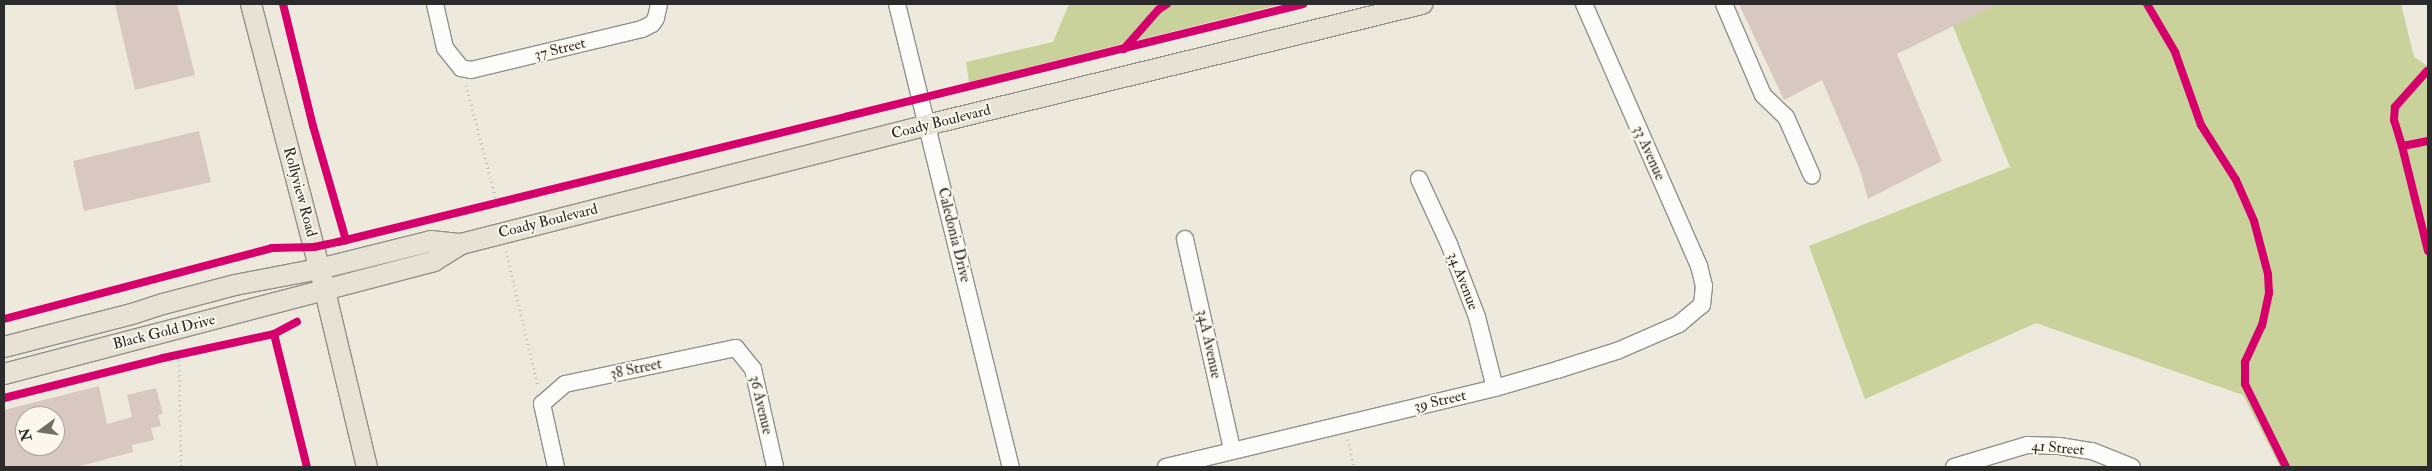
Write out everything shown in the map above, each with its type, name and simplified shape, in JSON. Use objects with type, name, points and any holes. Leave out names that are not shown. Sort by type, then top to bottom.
[{"type":"main road","name":"Rollyview Road","points":[[252,4],[325,291],[367,467]]},
{"type":"main road","name":"Coady Boulevard","points":[[325,291],[434,261],[461,244],[501,233],[927,125],[1422,4]]},
{"type":"main road","name":"Coady Boulevard","points":[[319,269],[430,241],[461,244]]},
{"type":"main road","name":"Black Gold Drive","points":[[4,347],[135,313],[235,284],[319,269]]},
{"type":"main road","name":"Black Gold Drive","points":[[4,374],[325,291]]},
{"type":"street","points":[[434,4],[445,48],[461,68]]},
{"type":"street","name":"Caledonia Drive","points":[[897,4],[1011,467]]},
{"type":"street","name":"33 Avenue","points":[[1584,4],[1699,266],[1704,286],[1702,304]]},
{"type":"street","points":[[1724,4],[1763,95],[1786,117],[1812,176]]},
{"type":"street","name":"37 Street","points":[[461,68],[471,70],[482,68],[642,29],[652,24],[657,11]]},
{"type":"street","name":"34 Avenue","points":[[1419,179],[1449,244],[1477,317],[1495,388]]},
{"type":"street","name":"34A Avenue","points":[[1185,239],[1232,450]]},
{"type":"street","name":"39 Street","points":[[1166,467],[1495,388],[1617,351],[1679,324],[1702,304]]},
{"type":"street","name":"38 Street","points":[[542,404],[565,384],[736,348]]},
{"type":"street","name":"36 Avenue","points":[[736,348],[753,369],[776,467]]},
{"type":"street","points":[[542,404],[556,467]]},
{"type":"street","name":"41 Street","points":[[1954,467],[2027,444],[2092,451],[2132,467]]},
{"type":"path","points":[[461,68],[494,204],[507,201]]},
{"type":"path","points":[[501,233],[542,404]]},
{"type":"path","points":[[181,467],[175,356],[188,353]]},
{"type":"path","points":[[1344,424],[1354,467]]},
{"type":"green space","points":[[1069,4],[1283,4],[969,82],[966,62],[1053,42]]},
{"type":"green space","points":[[1944,4],[2401,4],[2414,57],[2428,66],[2428,467],[2280,467],[2243,395],[2036,323],[1865,399],[1809,246],[2010,167]]},
{"type":"building","points":[[115,4],[177,4],[195,75],[135,90]]},
{"type":"building","points":[[1739,4],[1997,4],[1897,54],[1942,161],[1868,199],[1860,170],[1822,80],[1784,100]]},
{"type":"building","points":[[199,131],[211,182],[84,211],[73,161]]},
{"type":"building","points":[[99,386],[107,424],[132,417],[127,395],[156,388],[163,414],[158,415],[161,426],[151,428],[154,440],[132,445],[133,452],[77,467],[4,467],[4,410],[15,407],[15,456],[65,456],[65,406],[20,406]]},
{"type":"cycle path","points":[[283,4],[313,126],[346,240]]},
{"type":"cycle path","points":[[1124,49],[1158,10],[1167,4]]},
{"type":"cycle path","points":[[4,319],[272,248],[314,247],[338,242],[1303,4]]},
{"type":"cycle path","points":[[2147,4],[2175,52],[2201,125],[2236,180],[2254,221],[2268,274],[2269,293],[2262,325],[2245,362],[2245,384],[2286,467]]},
{"type":"cycle path","points":[[2402,146],[2394,120],[2395,107],[2427,71]]},
{"type":"cycle path","points":[[2428,141],[2402,146],[2428,251]]},
{"type":"cycle path","points":[[4,398],[163,358],[274,334],[297,322]]},
{"type":"cycle path","points":[[274,334],[307,467]]}]
